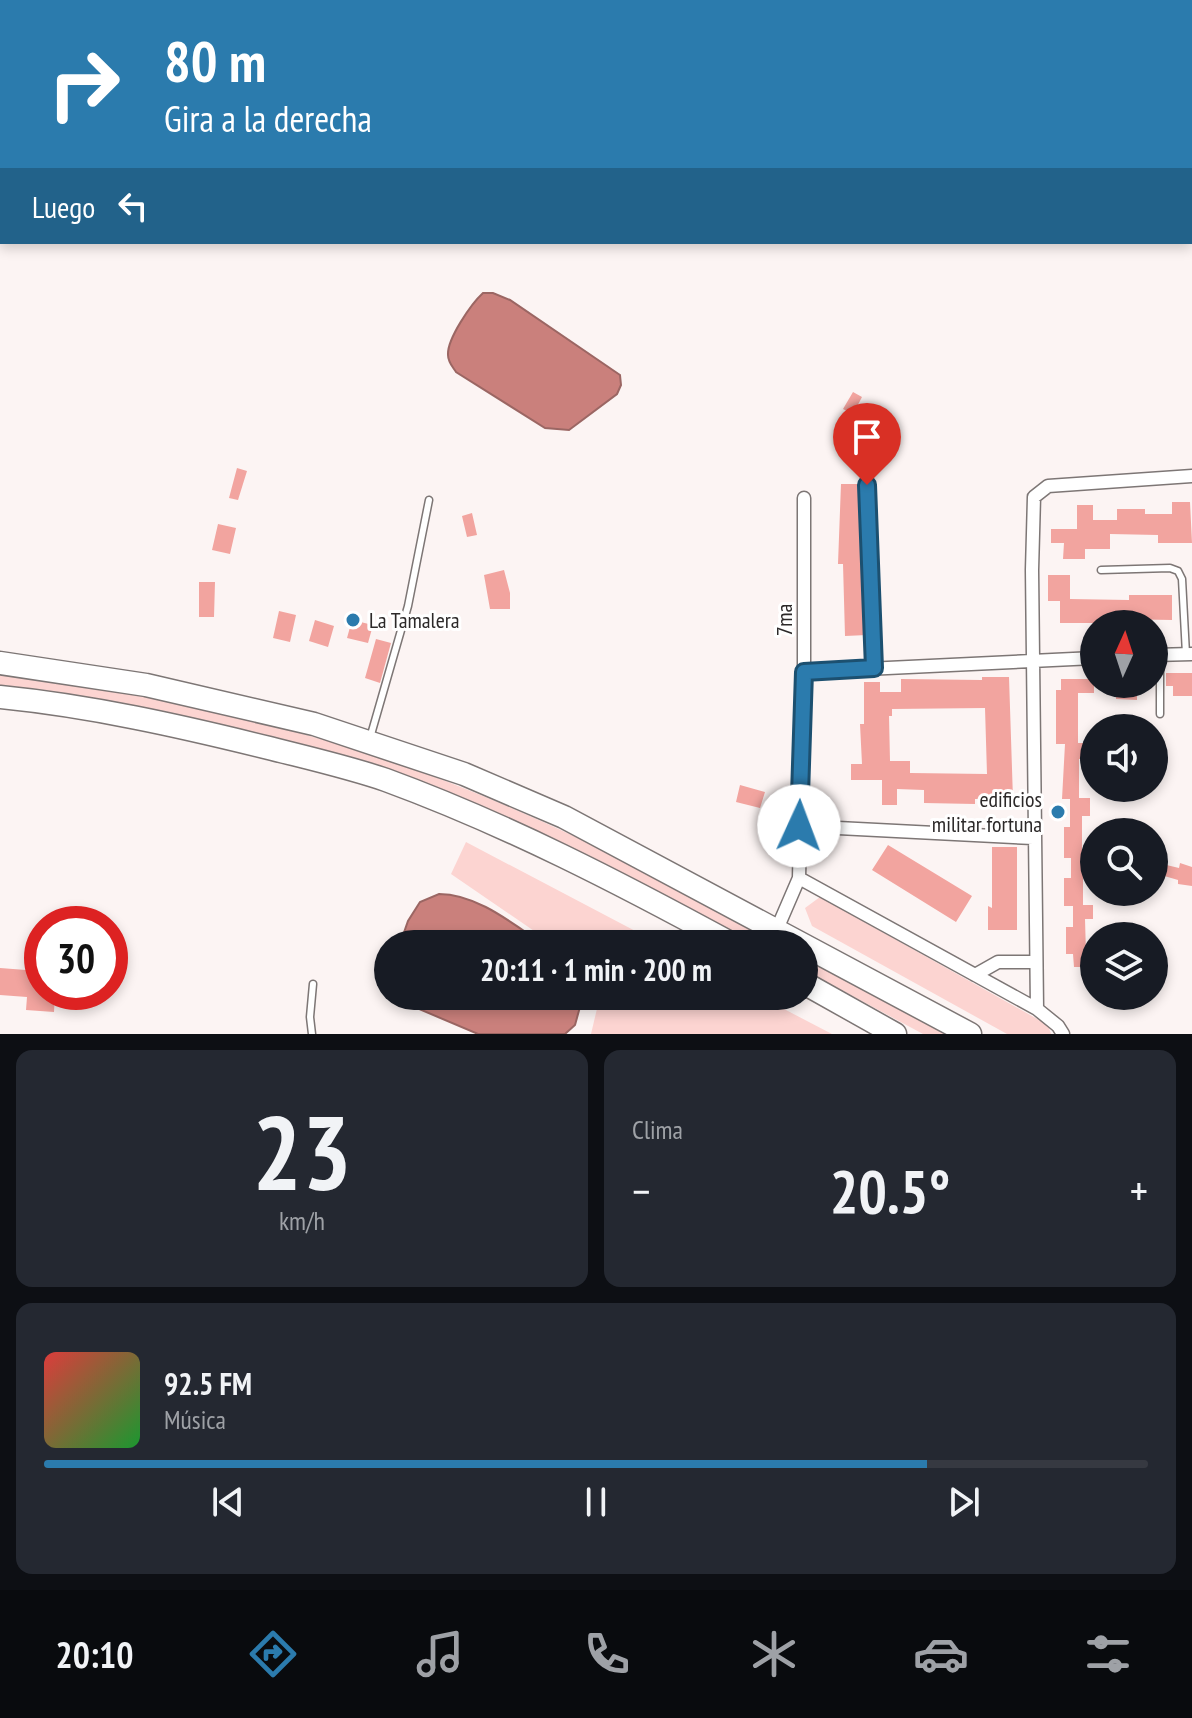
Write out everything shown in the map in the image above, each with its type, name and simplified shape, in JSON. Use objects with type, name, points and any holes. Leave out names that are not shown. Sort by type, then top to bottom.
[{"type":"highway","points":[[0,663],[146,685],[314,724],[464,774],[564,817],[970,1034]]},
{"type":"highway","points":[[0,697],[138,717],[251,743],[382,779],[458,808],[611,880],[706,930]]},
{"type":"highway","points":[[818,991],[895,1034]]},
{"type":"street","points":[[1037,1009],[1032,503],[1037,493],[1048,486],[1192,476]]},
{"type":"street","name":"7ma","points":[[777,929],[799,878],[804,498]]},
{"type":"street","points":[[1168,655],[1189,654]]},
{"type":"street","points":[[804,672],[1080,659]]},
{"type":"street","points":[[799,826],[1033,838]]},
{"type":"street","points":[[799,878],[1037,1009],[1063,1034]]},
{"type":"street","points":[[975,975],[998,962],[1036,962]]},
{"type":"lane","points":[[867,485],[874,668]]},
{"type":"lane","points":[[369,741],[408,606],[429,500]]},
{"type":"lane","points":[[1101,570],[1170,568],[1178,571],[1182,579],[1189,654]]},
{"type":"lane","points":[[1159,698],[1160,714]]},
{"type":"lane","points":[[312,1034],[313,984]]},
{"type":"shaded area","points":[[483,293],[493,293],[510,300],[620,375],[621,385],[617,394],[569,430],[545,428],[456,372],[448,357],[451,340],[466,313]]},
{"type":"shaded area","points":[[0,675],[107,689],[215,711],[322,739],[424,773],[562,830],[758,930],[728,930],[650,889],[349,759],[224,725],[138,707],[0,687]]},
{"type":"shaded area","points":[[466,842],[633,930],[533,930],[451,874]]},
{"type":"shaded area","points":[[439,894],[453,895],[481,905],[523,930],[405,930],[420,902]]},
{"type":"shaded area","points":[[820,897],[1048,1025],[1051,1034],[1007,1034],[812,926],[805,908]]},
{"type":"shaded area","points":[[818,963],[949,1034],[923,1034],[818,978]]},
{"type":"shaded area","points":[[421,1010],[579,1010],[575,1025],[565,1034],[478,1034]]},
{"type":"shaded area","points":[[597,1010],[786,1010],[832,1034],[591,1034]]},
{"type":"building","points":[[853,392],[862,397],[853,414],[843,409]]},
{"type":"building","points":[[237,468],[247,471],[238,500],[229,498]]},
{"type":"building","points":[[841,484],[861,484],[867,635],[845,636],[843,564],[838,564]]},
{"type":"building","points":[[1172,502],[1190,502],[1192,543],[1158,543],[1158,535],[1110,534],[1110,549],[1085,549],[1085,559],[1063,559],[1064,543],[1051,543],[1051,529],[1077,529],[1077,505],[1093,505],[1093,520],[1117,520],[1117,509],[1145,509],[1145,514],[1172,514]]},
{"type":"building","points":[[472,513],[477,535],[467,537],[462,516]]},
{"type":"building","points":[[218,524],[236,528],[230,554],[212,550]]},
{"type":"building","points":[[504,570],[510,593],[510,609],[490,609],[484,575]]},
{"type":"building","points":[[1048,575],[1070,575],[1070,599],[1129,600],[1129,595],[1172,595],[1172,620],[1168,620],[1168,610],[1080,610],[1080,623],[1060,623],[1060,601],[1048,601]]},
{"type":"building","points":[[199,582],[215,582],[214,617],[199,617]]},
{"type":"building","points":[[279,611],[296,615],[290,642],[273,638]]},
{"type":"building","points":[[315,620],[334,626],[328,647],[309,641]]},
{"type":"building","points":[[352,620],[373,625],[368,643],[347,638]]},
{"type":"building","points":[[376,639],[391,643],[380,683],[365,678]]},
{"type":"building","points":[[1168,673],[1192,673],[1192,696],[1173,696],[1173,686],[1168,686]]},
{"type":"building","points":[[982,677],[1009,677],[1013,799],[975,799],[975,804],[924,803],[924,790],[897,789],[897,805],[882,805],[882,780],[851,780],[851,764],[862,764],[860,724],[864,724],[864,682],[880,682],[880,692],[901,692],[901,679],[982,680]],"holes":[[[985,708],[987,774],[910,773],[910,761],[890,761],[889,716],[892,716],[892,709]]]},
{"type":"building","points":[[1061,679],[1080,679],[1079,798],[1080,802],[1090,802],[1090,816],[1080,818],[1080,906],[1093,906],[1093,919],[1080,922],[1080,967],[1074,967],[1073,954],[1066,954],[1066,927],[1073,927],[1073,906],[1064,906],[1064,878],[1071,878],[1071,858],[1064,858],[1064,827],[1070,827],[1070,799],[1062,799],[1065,744],[1056,744],[1056,690],[1061,690]]},
{"type":"building","points":[[740,785],[765,792],[760,808],[736,802]]},
{"type":"building","points":[[888,845],[972,896],[956,922],[872,870]]},
{"type":"building","points":[[992,847],[1017,847],[1017,930],[988,930],[988,906],[992,908]]},
{"type":"building","points":[[1180,863],[1192,867],[1192,886],[1178,884],[1178,880],[1168,877],[1168,865],[1179,868]]},
{"type":"building","points":[[0,968],[24,970],[24,997],[0,995]]},
{"type":"place","name":"La Tamalera","points":[[353,620]]},
{"type":"place","name":"edificios militar fortuna","points":[[1058,812]]},
{"type":"route","points":[[799,826],[804,672],[874,668],[867,485]]}]
